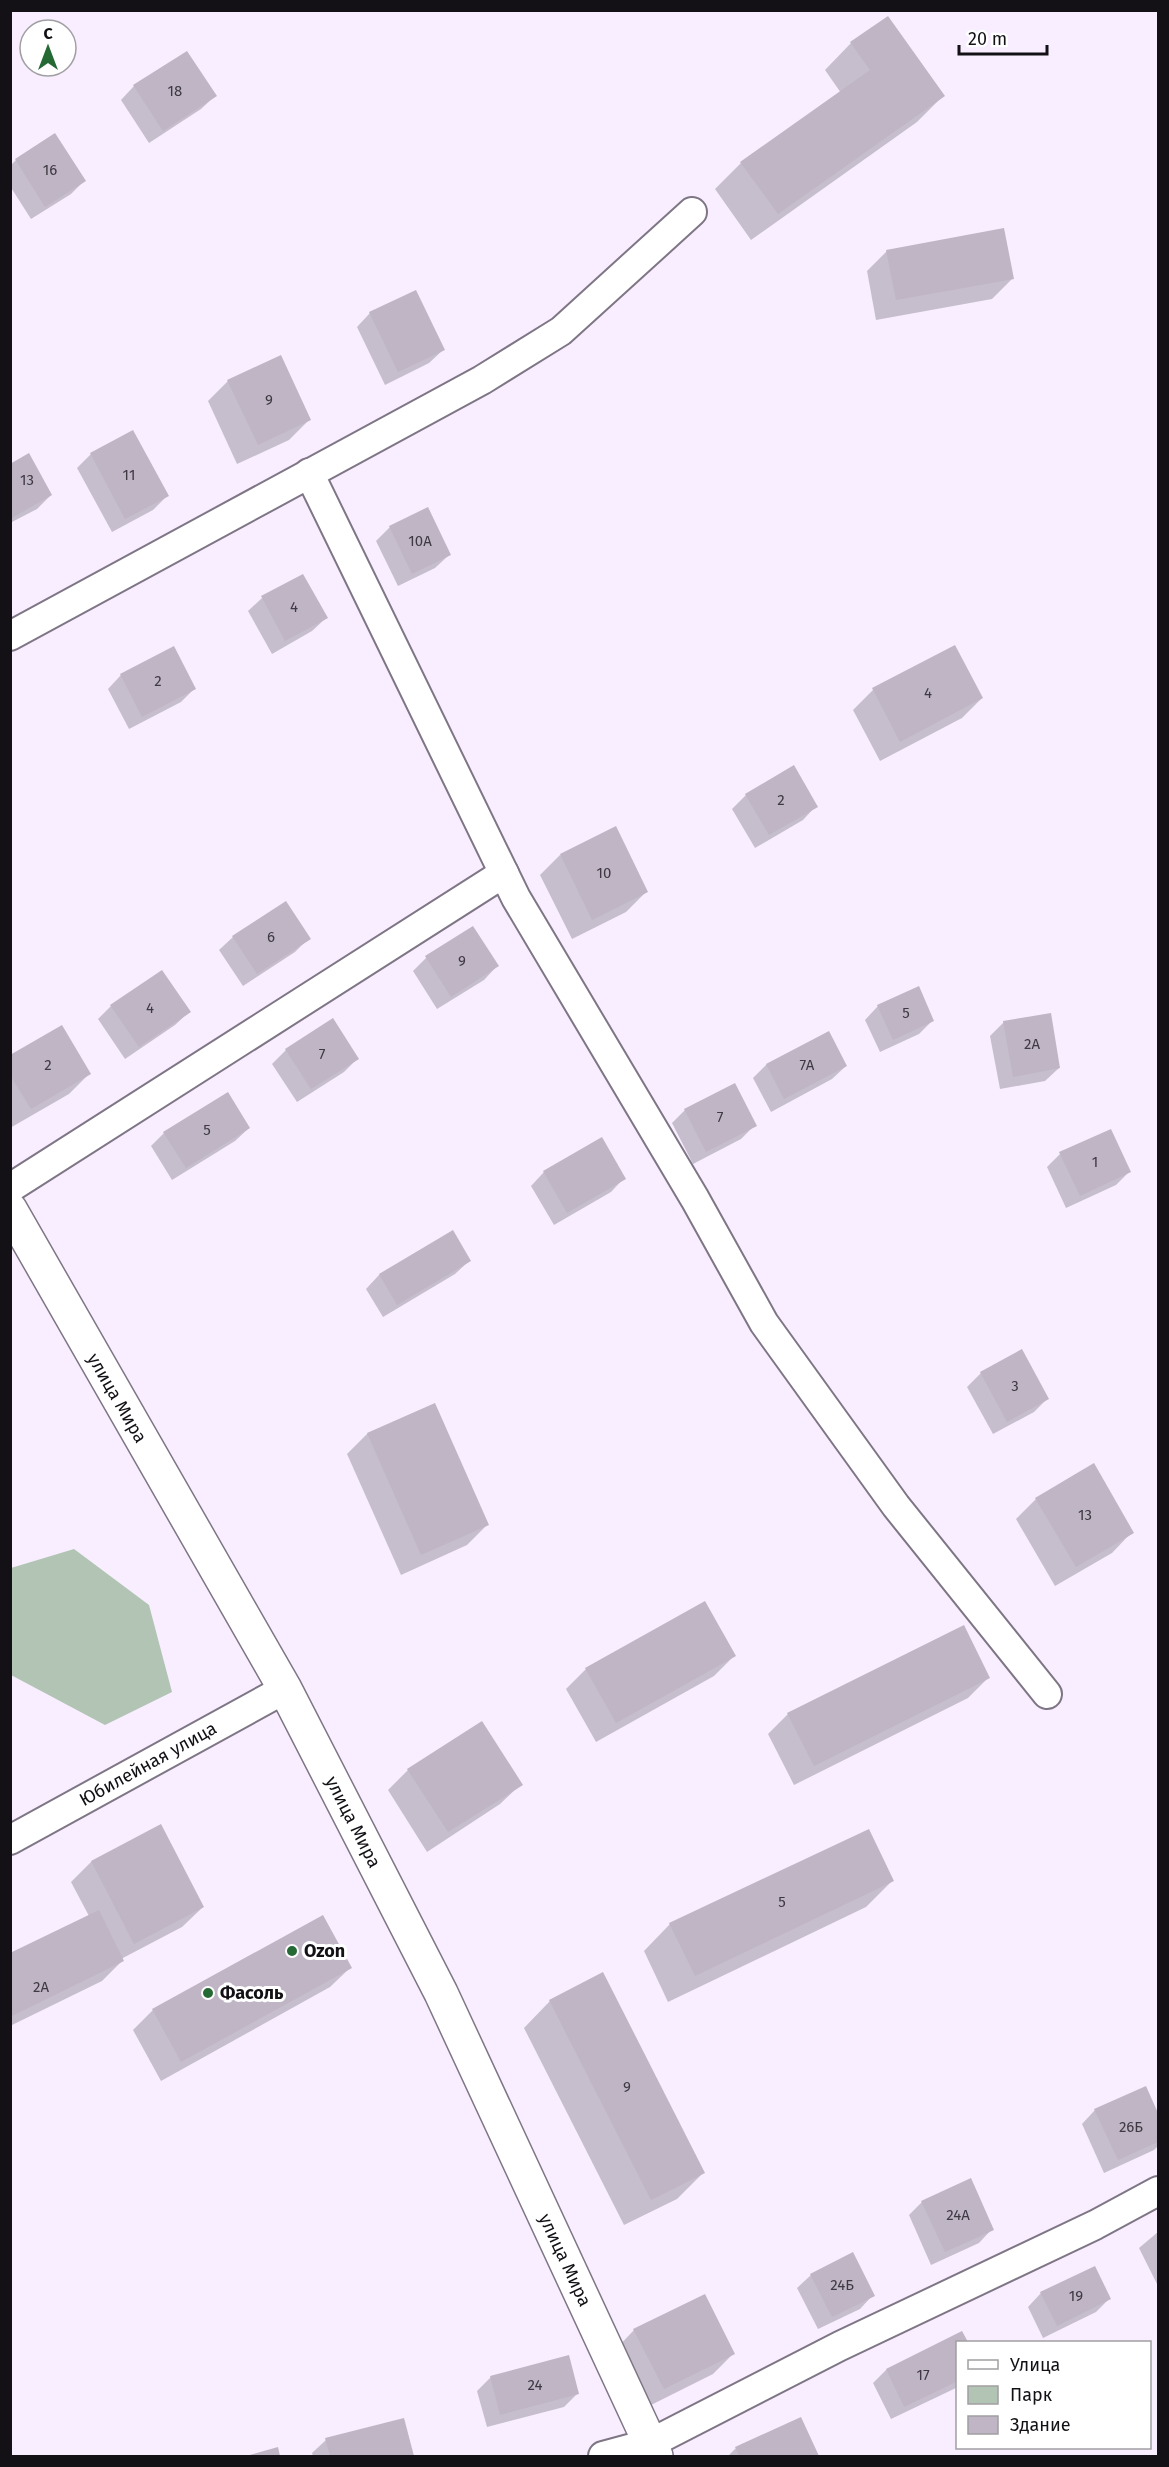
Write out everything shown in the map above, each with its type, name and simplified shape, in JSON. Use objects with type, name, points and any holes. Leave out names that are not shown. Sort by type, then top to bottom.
[{"type":"street","points":[[10,636],[482,380],[561,331],[692,212]]},
{"type":"street","points":[[309,473],[516,898],[695,1199],[764,1323],[896,1506],[1047,1695]]},
{"type":"street","points":[[10,1188],[504,873]]},
{"type":"street","name":"улица Мира","points":[[10,1209],[285,1689],[441,1993],[653,2450]]},
{"type":"street","name":"Юбилейная улица","points":[[10,1840],[285,1689]]},
{"type":"street","points":[[603,2457],[653,2450],[840,2346],[1095,2225],[1158,2191]]},
{"type":"green space","points":[[74,1549],[149,1605],[172,1692],[105,1725],[11,1675],[11,1568]]},
{"type":"building","points":[[888,16],[945,96],[778,214],[740,162],[870,70],[850,42]]},
{"type":"building","points":[[187,51],[217,96],[163,131],[133,85]]},
{"type":"building","points":[[55,133],[86,181],[45,207],[15,159]]},
{"type":"building","points":[[1004,228],[1014,279],[896,300],[886,250]]},
{"type":"building","points":[[416,290],[445,350],[398,372],[369,312]]},
{"type":"building","points":[[281,355],[311,420],[258,445],[227,380]]},
{"type":"building","points":[[133,430],[169,496],[125,519],[90,453]]},
{"type":"building","points":[[29,453],[52,495],[10,519],[10,464]]},
{"type":"building","points":[[428,507],[451,555],[412,574],[389,526]]},
{"type":"building","points":[[303,574],[328,618],[285,641],[261,596]]},
{"type":"building","points":[[955,645],[983,698],[900,742],[872,688]]},
{"type":"building","points":[[174,646],[196,689],[142,717],[120,674]]},
{"type":"building","points":[[794,765],[818,807],[769,835],[745,794]]},
{"type":"building","points":[[616,826],[648,892],[592,920],[560,854]]},
{"type":"building","points":[[286,901],[311,939],[257,974],[232,936]]},
{"type":"building","points":[[473,926],[499,966],[451,997],[425,956]]},
{"type":"building","points":[[162,970],[191,1012],[139,1047],[110,1005]]},
{"type":"building","points":[[919,986],[934,1021],[893,1040],[877,1005]]},
{"type":"building","points":[[1051,1013],[1060,1068],[1013,1077],[1003,1021]]},
{"type":"building","points":[[333,1018],[359,1059],[311,1089],[285,1049]]},
{"type":"building","points":[[62,1025],[91,1074],[31,1109],[10,1075],[10,1055]]},
{"type":"building","points":[[829,1031],[847,1066],[784,1099],[766,1064]]},
{"type":"building","points":[[735,1083],[757,1126],[706,1152],[684,1109]]},
{"type":"building","points":[[228,1092],[250,1128],[186,1168],[163,1132]]},
{"type":"building","points":[[1111,1129],[1131,1172],[1080,1196],[1059,1152]]},
{"type":"building","points":[[602,1137],[626,1179],[567,1213],[543,1171]]},
{"type":"building","points":[[453,1230],[471,1261],[397,1305],[379,1274]]},
{"type":"building","points":[[1022,1349],[1049,1399],[1007,1422],[980,1372]]},
{"type":"building","points":[[435,1403],[489,1525],[421,1555],[367,1433]]},
{"type":"building","points":[[1094,1463],[1134,1533],[1076,1567],[1035,1498]]},
{"type":"building","points":[[705,1601],[736,1656],[616,1723],[585,1668]]},
{"type":"building","points":[[964,1625],[990,1678],[814,1766],[787,1713]]},
{"type":"building","points":[[482,1721],[523,1785],[448,1832],[407,1769]]},
{"type":"building","points":[[161,1824],[204,1907],[134,1944],[91,1861]]},
{"type":"building","points":[[869,1829],[894,1881],[695,1976],[669,1923]]},
{"type":"building","points":[[99,1910],[124,1961],[12,2016],[10,1953]]},
{"type":"building","points":[[323,1915],[352,1968],[181,2062],[152,2009]]},
{"type":"building","points":[[603,1972],[705,2173],[651,2200],[549,2000]]},
{"type":"building","points":[[1146,2086],[1158,2113],[1158,2142],[1118,2160],[1094,2109]]},
{"type":"building","points":[[971,2178],[994,2230],[945,2252],[921,2201]]},
{"type":"building","points":[[853,2252],[875,2296],[832,2317],[810,2274]]},
{"type":"building","points":[[1095,2266],[1111,2299],[1057,2326],[1040,2292]]},
{"type":"building","points":[[705,2294],[735,2354],[664,2389],[633,2329]]},
{"type":"building","points":[[962,2331],[967,2341],[956,2341],[956,2382],[904,2407],[886,2369]]},
{"type":"building","points":[[569,2355],[579,2394],[500,2415],[490,2376]]},
{"type":"building","points":[[801,2417],[819,2456],[739,2456],[735,2447]]},
{"type":"building","points":[[404,2418],[414,2456],[330,2456],[325,2438]]},
{"type":"building","points":[[278,2447],[280,2456],[246,2456]]},
{"type":"place","name":"Ozon","points":[[292,1951]]},
{"type":"place","name":"Фасоль","points":[[208,1993]]}]
